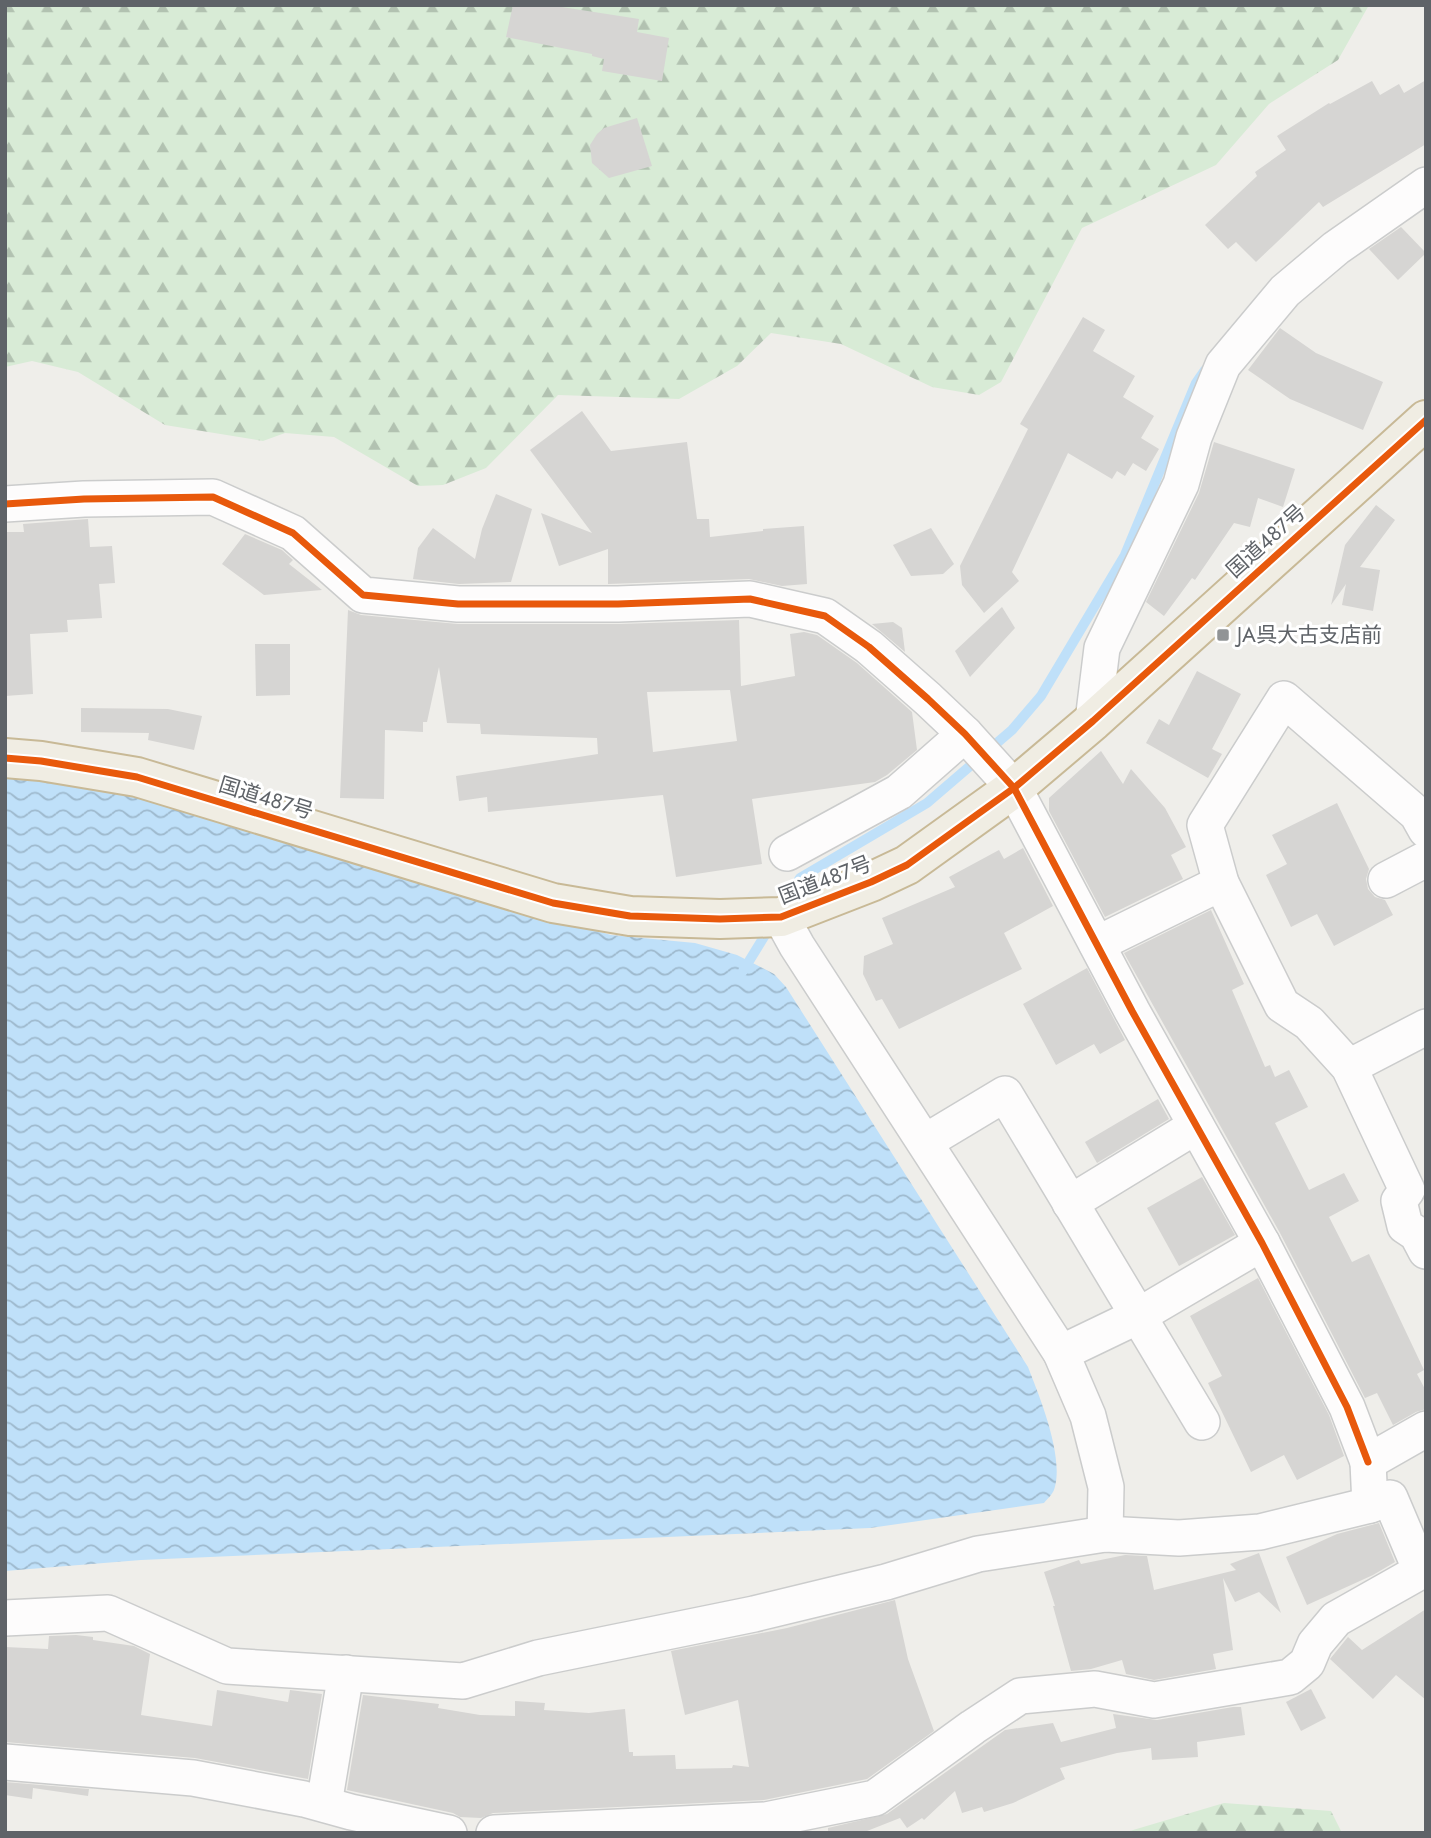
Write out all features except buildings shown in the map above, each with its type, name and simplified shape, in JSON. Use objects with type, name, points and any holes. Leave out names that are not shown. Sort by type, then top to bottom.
[{"type":"highway","name":"国道487号","points":[[5,758],[41,761],[137,777],[553,902],[630,916],[720,919],[781,917],[871,883],[906,865],[1014,788],[1093,721],[1426,420]]},
{"type":"street","points":[[1093,721],[1102,648],[1181,484],[1194,437],[1223,365],[1285,291],[1336,248],[1426,185]]},
{"type":"street","points":[[5,504],[84,499],[213,497],[293,533],[363,595],[458,604],[618,604],[750,599],[825,616],[869,648],[965,734],[1014,788],[1262,1243],[1347,1407],[1368,1462],[1370,1504]]},
{"type":"street","points":[[1426,830],[1417,814],[1284,699],[1205,825],[1221,883],[1282,1004],[1309,1023],[1349,1067],[1407,1190],[1399,1201],[1405,1226],[1417,1234],[1426,1251]]},
{"type":"street","points":[[788,853],[899,792],[965,734]]},
{"type":"street","points":[[1386,880],[1426,859]]},
{"type":"street","points":[[1097,944],[1221,883]]},
{"type":"street","points":[[781,917],[797,946],[1061,1353],[1088,1416],[1097,1452],[1105,1487],[1105,1534]]},
{"type":"street","points":[[1349,1067],[1426,1027]]},
{"type":"street","points":[[925,1142],[1005,1094],[1202,1422]]},
{"type":"street","points":[[1070,1203],[1196,1126]]},
{"type":"street","points":[[1061,1353],[1138,1316],[1262,1243]]},
{"type":"street","points":[[1368,1462],[1426,1429]]},
{"type":"street","points":[[5,1618],[108,1613],[227,1666],[463,1681],[538,1658],[754,1614],[886,1582],[978,1554],[1105,1534],[1179,1538],[1260,1532],[1390,1498],[1421,1571],[1336,1619],[1315,1644],[1307,1663],[1290,1677],[1154,1700],[1095,1689],[1020,1696],[972,1727],[875,1798],[765,1820],[494,1833]]},
{"type":"street","points":[[324,1804],[346,1673]]},
{"type":"street","points":[[5,1762],[193,1778],[449,1833]]},
{"type":"green space","points":[[5,5],[1369,5],[1338,60],[1269,104],[1216,165],[1082,228],[1001,382],[979,395],[932,387],[841,344],[771,333],[737,366],[679,399],[558,395],[486,468],[443,485],[418,486],[334,437],[285,433],[263,441],[165,425],[78,372],[32,361],[5,367]]},
{"type":"green space","points":[[1224,1803],[1331,1811],[1342,1833],[1123,1833]]},
{"type":"water","points":[[5,774],[128,794],[611,935],[695,943],[737,955],[774,974],[786,987],[1028,1367],[1054,1445],[1057,1477],[1052,1494],[1044,1503],[870,1528],[141,1560],[5,1571]]},
{"type":"waterway","points":[[785,903],[800,878],[927,803],[1012,730],[1041,696],[1125,555],[1196,383],[1205,370]]},
{"type":"waterway","points":[[743,971],[770,927]]},
{"type":"cycle path","points":[[5,758],[41,761],[137,777],[553,903],[630,916],[720,919],[781,917],[907,865],[1014,788],[1093,721],[1426,420]]},
{"type":"cycle path","points":[[5,504],[84,499],[213,497],[293,533],[363,595],[458,604],[618,604],[750,599],[825,616],[869,647],[928,699],[965,734],[1014,788],[1132,1011],[1262,1243],[1347,1407],[1368,1462]]},
{"type":"place","name":"JA呉大古支店前","points":[[1223,635]]}]
